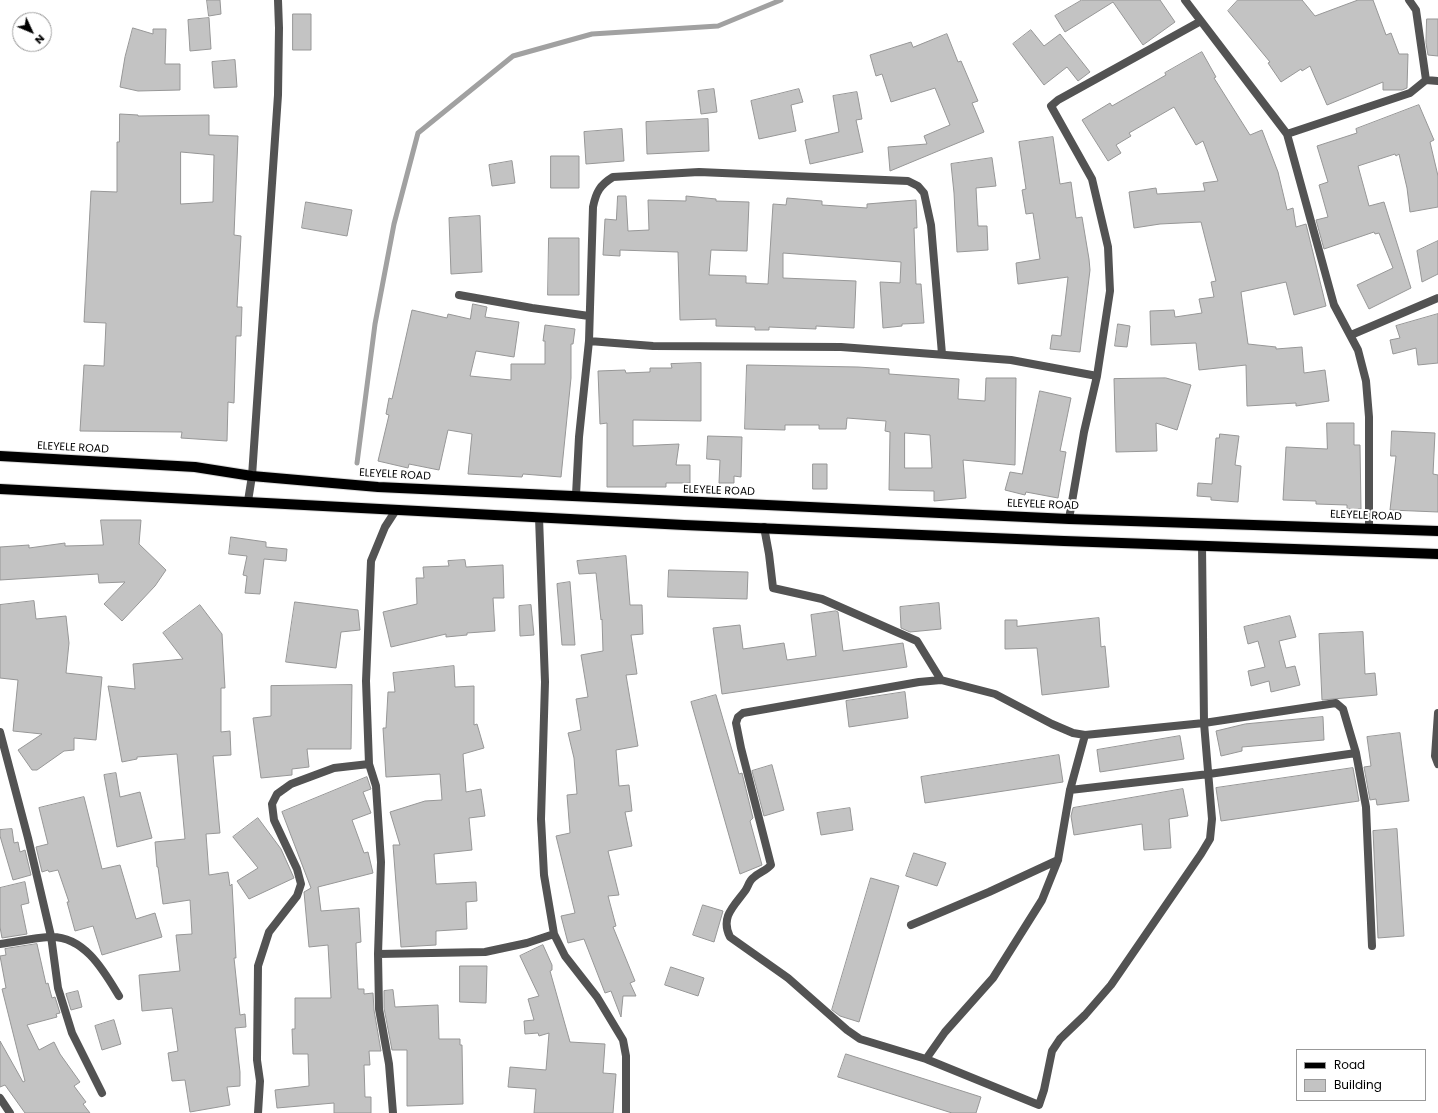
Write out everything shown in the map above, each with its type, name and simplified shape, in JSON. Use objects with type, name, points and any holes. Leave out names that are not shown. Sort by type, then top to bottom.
[{"type":"main road","name":"ELEYELE ROAD","points":[[0,456],[195,467],[252,476],[378,487],[1069,519],[1438,531]]},
{"type":"main road","points":[[0,489],[684,525],[764,527],[1064,541],[1438,554]]},
{"type":"street","points":[[248,501],[252,476],[278,95],[278,0]]},
{"type":"street","points":[[1185,0],[1287,134],[1334,305],[1351,335],[1362,362],[1366,381],[1369,417],[1368,528]]},
{"type":"street","points":[[1409,0],[1416,10],[1426,80]]},
{"type":"street","points":[[1069,519],[1084,432],[1097,376],[1110,291],[1108,247],[1092,179],[1051,106],[1058,100],[1201,21]]},
{"type":"street","points":[[1287,134],[1410,93],[1426,80],[1438,81]]},
{"type":"street","points":[[576,495],[579,437],[589,341],[593,207],[596,191],[603,182],[613,177],[699,172],[908,181],[918,186],[924,193],[931,225],[942,354]]},
{"type":"street","points":[[459,295],[589,316]]},
{"type":"street","points":[[1351,335],[1438,298]]},
{"type":"street","points":[[589,341],[653,346],[841,347],[1011,360],[1097,376]]},
{"type":"street","points":[[393,1113],[389,1064],[379,1009],[378,954],[381,862],[376,786],[369,764],[366,681],[371,562],[385,527],[396,510]]},
{"type":"street","points":[[539,517],[546,682],[541,819],[544,875],[554,934],[566,956],[597,997],[623,1040],[626,1056],[626,1113]]},
{"type":"street","points":[[764,527],[773,588],[822,599],[917,641],[941,680]]},
{"type":"street","points":[[1202,545],[1204,723],[1212,819],[1210,839],[1111,985],[1060,1039],[1052,1051],[1039,1105],[926,1059],[860,1039],[847,1030],[788,978],[730,937],[726,926],[730,910],[745,891],[752,879],[771,866],[741,748],[736,723],[738,717],[743,713],[912,683],[941,680],[995,694],[1052,724],[1073,733],[1085,735],[1204,723],[1336,703],[1343,709],[1356,753],[1366,807],[1372,946]]},
{"type":"street","points":[[1438,713],[1435,756],[1438,764]]},
{"type":"street","points":[[0,732],[28,838],[51,936],[58,988],[72,1033],[102,1093]]},
{"type":"street","points":[[926,1059],[945,1032],[997,971],[1042,900],[1058,860],[1070,790],[1085,735]]},
{"type":"street","points":[[1070,790],[1209,774],[1356,753]]},
{"type":"street","points":[[258,1113],[260,1081],[257,1060],[258,966],[262,949],[269,932],[297,896],[301,884],[297,869],[274,820],[272,804],[277,794],[291,784],[334,768],[369,764]]},
{"type":"street","points":[[911,925],[1021,878],[1058,860]]},
{"type":"street","points":[[378,954],[485,952],[528,943],[554,934]]},
{"type":"street","points":[[0,944],[51,936],[72,940],[100,965],[119,996]]},
{"type":"street","points":[[0,1098],[10,1113]]},
{"type":"building","points":[[207,0],[220,0],[221,14],[209,16]]},
{"type":"building","points":[[1082,0],[1160,0],[1175,22],[1143,45],[1113,2],[1065,32],[1055,16]]},
{"type":"building","points":[[1238,0],[1302,0],[1315,16],[1358,0],[1373,0],[1386,35],[1391,33],[1399,54],[1408,54],[1407,88],[1402,90],[1383,90],[1383,82],[1327,105],[1310,66],[1302,71],[1301,69],[1281,82],[1268,63],[1270,62],[1228,11]]},
{"type":"building","points":[[293,14],[311,14],[311,50],[293,50]]},
{"type":"building","points":[[209,18],[211,49],[190,51],[188,20]]},
{"type":"building","points":[[1427,19],[1438,19],[1438,56],[1428,55],[1426,43]]},
{"type":"building","points":[[133,28],[153,34],[153,29],[166,29],[165,64],[180,64],[180,90],[138,91],[120,87],[125,57]]},
{"type":"building","points":[[1031,30],[1044,46],[1060,34],[1090,72],[1078,81],[1067,67],[1044,85],[1013,44]]},
{"type":"building","points":[[947,34],[958,62],[961,61],[978,101],[972,103],[984,132],[890,171],[888,147],[927,144],[924,136],[950,125],[935,88],[891,102],[882,74],[876,76],[870,55],[911,42],[913,47]]},
{"type":"building","points":[[1202,52],[1216,77],[1214,78],[1250,135],[1262,130],[1278,172],[1287,210],[1293,208],[1296,227],[1306,224],[1326,306],[1294,315],[1286,282],[1241,292],[1248,344],[1276,347],[1276,349],[1302,347],[1304,373],[1325,370],[1329,401],[1296,406],[1296,403],[1247,406],[1246,365],[1199,370],[1196,343],[1151,345],[1150,311],[1174,310],[1175,317],[1202,313],[1199,299],[1214,297],[1211,282],[1216,281],[1201,222],[1160,224],[1134,228],[1129,192],[1156,188],[1157,194],[1205,191],[1203,183],[1218,181],[1203,141],[1196,145],[1174,107],[1129,133],[1131,136],[1116,145],[1121,153],[1108,161],[1082,120],[1110,103],[1112,106],[1166,75],[1165,73]]},
{"type":"building","points":[[235,60],[237,87],[214,88],[212,62]]},
{"type":"building","points":[[714,89],[717,112],[701,114],[698,91]]},
{"type":"building","points":[[799,89],[803,102],[791,105],[796,131],[759,139],[751,101]]},
{"type":"building","points":[[857,92],[862,119],[856,120],[863,152],[810,164],[805,140],[839,132],[833,96]]},
{"type":"building","points":[[1419,105],[1434,140],[1430,142],[1438,176],[1438,207],[1410,212],[1407,188],[1399,154],[1358,166],[1369,206],[1384,202],[1411,288],[1369,309],[1357,285],[1393,268],[1379,233],[1375,234],[1374,232],[1324,249],[1316,220],[1328,217],[1319,185],[1328,182],[1317,146],[1357,133],[1356,129]]},
{"type":"building","points":[[120,114],[138,116],[209,115],[209,135],[238,136],[234,235],[241,236],[237,307],[242,307],[241,336],[236,336],[234,403],[228,402],[227,441],[181,438],[182,432],[80,431],[84,365],[104,366],[106,323],[84,322],[91,191],[117,192],[117,142],[119,142]],"holes":[[[181,152],[214,155],[213,202],[181,204]]]},
{"type":"building","points":[[708,119],[709,151],[647,154],[646,122]]},
{"type":"building","points":[[622,129],[624,161],[586,164],[584,132]]},
{"type":"building","points":[[1053,137],[1060,184],[1071,182],[1076,218],[1082,217],[1089,259],[1090,270],[1080,352],[1050,349],[1052,335],[1061,336],[1068,277],[1018,284],[1016,263],[1040,259],[1033,213],[1026,214],[1022,190],[1026,189],[1019,142]]},
{"type":"building","points":[[551,156],[579,156],[579,188],[551,188]]},
{"type":"building","points":[[992,158],[996,186],[976,188],[978,226],[987,226],[988,250],[957,252],[951,164]]},
{"type":"building","points":[[512,161],[515,183],[492,186],[489,165]]},
{"type":"building","points":[[618,196],[626,196],[628,231],[649,230],[648,200],[686,201],[686,196],[716,199],[716,201],[749,202],[747,251],[711,250],[709,275],[746,276],[746,283],[768,284],[773,204],[786,205],[787,198],[822,201],[822,205],[867,208],[867,204],[916,200],[917,228],[914,228],[916,284],[921,284],[924,323],[902,324],[902,326],[883,328],[880,282],[900,283],[901,262],[783,253],[783,278],[856,281],[854,328],[816,326],[816,329],[769,327],[769,330],[755,330],[755,327],[716,326],[716,319],[680,320],[678,252],[620,250],[620,256],[603,255],[605,219],[616,220]]},
{"type":"building","points":[[306,202],[352,210],[347,236],[302,228]]},
{"type":"building","points":[[480,216],[482,272],[451,274],[449,218]]},
{"type":"building","points":[[549,238],[579,238],[579,295],[548,295]]},
{"type":"building","points":[[1438,241],[1438,274],[1422,282],[1417,251]]},
{"type":"building","points":[[473,304],[487,307],[485,317],[519,322],[514,357],[476,351],[470,376],[511,380],[511,364],[545,364],[545,341],[543,341],[545,325],[575,329],[573,344],[571,344],[571,378],[561,477],[523,474],[522,477],[468,474],[472,434],[448,430],[439,470],[409,464],[408,468],[378,461],[389,415],[386,414],[389,398],[392,399],[412,310],[447,318],[448,314],[470,319]]},
{"type":"building","points":[[1438,314],[1438,363],[1418,365],[1416,348],[1393,354],[1390,340],[1400,338],[1396,326]]},
{"type":"building","points":[[1118,324],[1130,326],[1127,347],[1115,346]]},
{"type":"building","points":[[701,363],[701,421],[633,420],[633,446],[679,444],[676,465],[690,465],[690,483],[666,483],[666,487],[607,487],[607,423],[600,424],[598,371],[625,370],[626,373],[650,372],[650,368],[672,368],[671,364]]},
{"type":"building","points":[[747,365],[889,369],[889,374],[959,379],[958,399],[985,401],[986,378],[1016,378],[1015,465],[963,460],[966,498],[934,501],[934,491],[889,490],[890,432],[885,431],[886,421],[847,418],[846,429],[819,429],[819,425],[785,425],[785,430],[745,429]],"holes":[[[905,433],[930,435],[932,468],[905,468]]]},
{"type":"building","points":[[1166,378],[1191,385],[1177,430],[1156,423],[1157,451],[1116,452],[1114,379]]},
{"type":"building","points":[[1040,391],[1071,398],[1060,451],[1066,452],[1058,498],[1026,492],[1025,495],[1005,490],[1010,472],[1022,474]]},
{"type":"building","points":[[1327,423],[1354,423],[1354,445],[1360,445],[1361,509],[1347,509],[1347,505],[1316,504],[1316,501],[1283,500],[1286,447],[1327,449]]},
{"type":"building","points":[[1392,431],[1435,433],[1433,474],[1438,475],[1438,512],[1390,510],[1396,456],[1391,456]]},
{"type":"building","points":[[1220,434],[1239,436],[1235,465],[1241,466],[1238,502],[1211,500],[1211,497],[1197,496],[1198,483],[1212,484],[1216,438],[1219,438]]},
{"type":"building","points":[[708,436],[742,437],[741,477],[734,476],[734,483],[719,483],[720,460],[707,459]]},
{"type":"building","points":[[813,464],[827,464],[827,489],[813,489]]},
{"type":"building","points":[[101,520],[141,520],[139,544],[166,570],[155,586],[122,621],[104,604],[125,582],[99,583],[98,574],[0,580],[0,547],[29,545],[29,548],[65,543],[65,546],[103,545]]},
{"type":"building","points":[[231,537],[266,542],[266,547],[287,549],[286,561],[264,559],[260,594],[245,593],[247,576],[243,575],[247,556],[229,554]]},
{"type":"building","points":[[626,556],[630,605],[642,605],[643,634],[631,635],[637,674],[626,675],[638,746],[616,750],[619,786],[629,785],[632,811],[625,812],[632,846],[608,851],[619,895],[608,896],[616,926],[613,927],[635,981],[630,983],[636,996],[623,996],[621,1017],[611,991],[605,993],[584,939],[568,943],[561,916],[575,913],[556,836],[570,833],[567,795],[577,794],[574,758],[568,733],[581,730],[576,699],[588,697],[581,655],[603,651],[602,619],[601,620],[596,573],[579,574],[577,561]]},
{"type":"building","points":[[465,560],[466,567],[503,565],[504,598],[493,598],[495,631],[467,633],[467,635],[446,637],[446,634],[391,647],[383,612],[417,604],[416,578],[424,578],[423,567],[449,566],[448,561]]},
{"type":"building","points":[[669,570],[748,572],[747,599],[668,597]]},
{"type":"building","points":[[570,582],[575,645],[562,645],[557,584]]},
{"type":"building","points":[[34,601],[36,619],[66,616],[69,643],[66,673],[102,677],[96,740],[74,738],[74,750],[64,751],[37,770],[32,770],[18,750],[42,734],[13,731],[18,680],[0,678],[0,605]]},
{"type":"building","points":[[295,602],[358,610],[360,630],[341,632],[336,668],[286,662]]},
{"type":"building","points":[[939,603],[941,629],[910,632],[901,628],[900,607]]},
{"type":"building","points":[[200,605],[222,634],[225,688],[221,688],[221,732],[230,731],[231,755],[213,756],[220,833],[206,834],[209,875],[228,872],[230,886],[232,884],[236,958],[234,958],[240,1015],[245,1014],[246,1027],[235,1028],[240,1072],[240,1086],[227,1087],[230,1105],[190,1112],[185,1080],[172,1081],[168,1053],[178,1051],[172,1008],[142,1011],[139,975],[180,971],[176,935],[192,934],[190,900],[163,904],[157,867],[155,842],[185,839],[177,754],[137,757],[137,759],[122,762],[108,686],[135,689],[133,664],[183,659],[163,633]]},
{"type":"building","points":[[531,605],[534,635],[520,636],[519,606]]},
{"type":"building","points":[[836,611],[838,612],[843,651],[903,643],[907,667],[722,694],[713,628],[740,625],[743,649],[784,643],[787,660],[816,656],[811,615]]},
{"type":"building","points":[[1290,616],[1296,637],[1279,641],[1286,668],[1295,666],[1300,685],[1271,692],[1269,681],[1251,686],[1248,671],[1265,667],[1258,641],[1248,644],[1244,627]]},
{"type":"building","points":[[1099,618],[1101,647],[1105,646],[1109,687],[1042,695],[1037,648],[1005,649],[1005,620],[1017,620],[1017,626]]},
{"type":"building","points":[[1363,632],[1365,674],[1375,673],[1377,695],[1322,700],[1319,634]]},
{"type":"building","points":[[454,666],[455,687],[474,686],[474,725],[477,724],[484,748],[463,754],[466,792],[481,789],[485,816],[469,818],[472,850],[434,854],[436,884],[476,882],[477,901],[466,902],[467,929],[436,931],[436,945],[401,947],[393,845],[400,845],[390,812],[425,801],[442,800],[440,774],[386,777],[383,728],[386,728],[388,692],[395,692],[393,673]]},
{"type":"building","points":[[352,685],[351,749],[307,749],[309,767],[292,769],[292,775],[261,778],[253,718],[271,716],[271,686]]},
{"type":"building","points":[[905,692],[908,718],[849,727],[846,701]]},
{"type":"building","points":[[716,695],[739,774],[742,773],[753,818],[750,821],[762,865],[740,874],[691,702]]},
{"type":"building","points":[[1323,717],[1324,740],[1242,747],[1242,751],[1221,756],[1216,731],[1245,724]]},
{"type":"building","points":[[1400,733],[1409,801],[1377,805],[1376,799],[1370,800],[1364,767],[1371,766],[1367,737]]},
{"type":"building","points":[[1180,736],[1184,759],[1100,772],[1097,750]]},
{"type":"building","points":[[1059,755],[1063,782],[925,803],[921,777]]},
{"type":"building","points":[[772,765],[784,810],[764,816],[752,771]]},
{"type":"building","points":[[1353,768],[1359,801],[1221,821],[1216,788]]},
{"type":"building","points":[[116,773],[120,797],[140,792],[152,838],[117,847],[104,775]]},
{"type":"building","points":[[367,777],[371,789],[363,792],[371,813],[352,820],[364,853],[368,852],[373,873],[318,887],[321,911],[359,908],[361,942],[356,943],[358,989],[364,989],[364,994],[373,993],[374,1010],[381,1051],[369,1051],[370,1065],[364,1065],[365,1097],[371,1097],[371,1113],[334,1113],[334,1103],[277,1108],[275,1090],[309,1086],[308,1054],[293,1054],[292,1029],[295,1029],[295,998],[331,998],[328,945],[309,947],[304,892],[311,888],[282,812]]},
{"type":"building","points":[[1183,789],[1188,816],[1169,819],[1171,848],[1144,850],[1142,824],[1074,835],[1071,816],[1073,808]]},
{"type":"building","points":[[84,797],[102,869],[120,865],[136,919],[155,913],[162,937],[102,955],[93,926],[75,931],[67,902],[69,902],[58,870],[49,872],[48,870],[42,872],[36,847],[48,844],[39,808]]},
{"type":"building","points":[[850,808],[853,830],[821,835],[817,813]]},
{"type":"building","points":[[258,818],[281,849],[294,878],[249,899],[237,881],[258,868],[233,837]]},
{"type":"building","points":[[12,829],[14,843],[18,842],[20,852],[25,850],[31,875],[13,880],[0,836],[0,830]]},
{"type":"building","points":[[1397,829],[1404,936],[1378,938],[1373,831]]},
{"type":"building","points":[[914,853],[946,863],[937,886],[906,876]]},
{"type":"building","points":[[871,878],[899,886],[859,1022],[840,1016],[832,1010]]},
{"type":"building","points":[[25,882],[29,903],[21,905],[27,934],[2,938],[0,927],[0,888]]},
{"type":"building","points":[[703,905],[723,911],[714,942],[693,935]]},
{"type":"building","points":[[37,944],[46,984],[48,983],[52,998],[55,997],[60,1013],[56,1014],[57,1017],[27,1025],[39,1050],[54,1042],[60,1054],[80,1082],[74,1086],[86,1102],[83,1104],[90,1113],[25,1113],[5,1085],[0,1087],[0,1041],[23,1082],[25,1081],[2,989],[6,988],[0,956],[6,955],[5,949]]},
{"type":"building","points":[[543,945],[552,965],[552,970],[550,971],[570,1042],[605,1044],[603,1073],[616,1074],[613,1113],[534,1113],[536,1089],[508,1087],[510,1067],[546,1070],[549,1033],[539,1036],[538,1033],[525,1034],[524,1021],[534,1020],[528,999],[539,996],[520,956]]},
{"type":"building","points":[[460,966],[487,966],[486,1003],[460,1002]]},
{"type":"building","points":[[671,967],[704,978],[698,996],[665,985]]},
{"type":"building","points":[[393,990],[395,1007],[438,1005],[439,1039],[460,1039],[460,1045],[462,1045],[463,1104],[407,1106],[407,1050],[392,1050],[384,1008],[384,991]]},
{"type":"building","points":[[78,991],[82,1007],[71,1010],[66,994]]},
{"type":"building","points":[[114,1020],[121,1044],[102,1050],[95,1026]]},
{"type":"building","points":[[846,1054],[981,1097],[976,1113],[952,1113],[838,1077]]},
{"type":"waterway","points":[[357,463],[375,324],[394,224],[418,133],[513,56],[592,34],[718,26],[781,0]]}]
